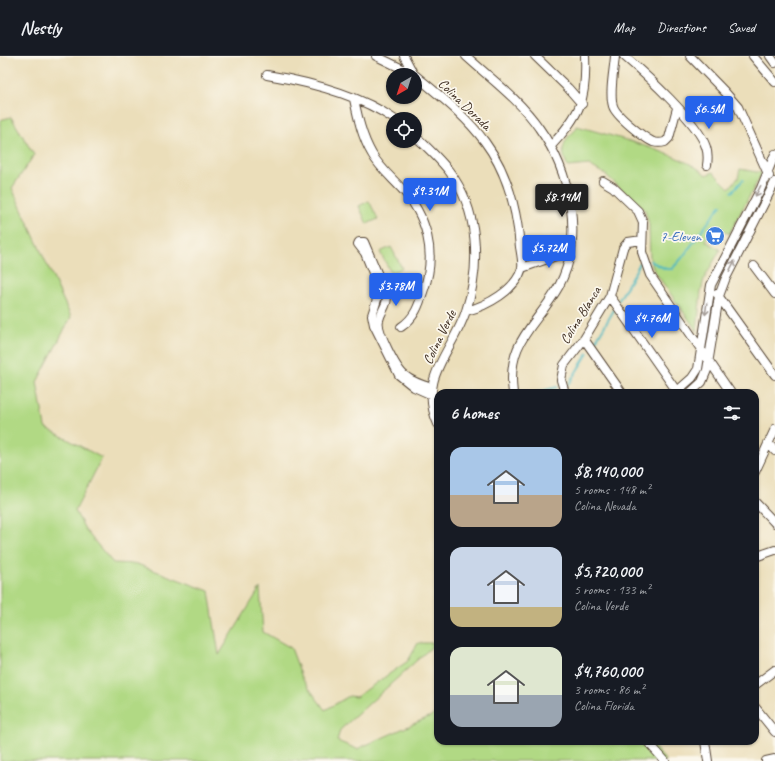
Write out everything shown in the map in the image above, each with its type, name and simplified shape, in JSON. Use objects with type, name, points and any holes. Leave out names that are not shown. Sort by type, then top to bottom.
[{"type":"street","points":[[376,56],[401,68]]},
{"type":"street","points":[[404,56],[411,68]]},
{"type":"street","points":[[466,56],[524,110],[540,128],[550,146],[571,204],[573,228],[567,266],[559,286],[516,349],[512,364],[513,389]]},
{"type":"street","points":[[535,56],[582,104]]},
{"type":"street","points":[[550,146],[568,127],[582,104],[586,74],[585,56]]},
{"type":"street","points":[[615,56],[612,100],[613,108],[617,114],[653,142],[665,142],[669,138],[677,108]]},
{"type":"street","points":[[624,56],[677,108],[701,135],[706,147],[707,165]]},
{"type":"street","points":[[690,56],[738,107],[767,173],[775,184],[725,280],[719,296],[709,360],[702,382],[694,389]]},
{"type":"street","points":[[753,56],[775,82]]},
{"type":"street","points":[[770,56],[775,63]]},
{"type":"street","points":[[267,75],[301,81],[332,90],[386,115]]},
{"type":"street","name":"Colina Dorada","points":[[422,81],[462,116],[485,142],[500,168],[512,196],[518,218],[522,268]]},
{"type":"street","points":[[354,99],[361,127],[372,154],[378,163],[412,200],[425,225],[428,240],[429,265],[425,286],[414,316],[401,327]]},
{"type":"street","name":"Colina Verde","points":[[422,143],[449,171],[460,189],[474,230],[475,266],[466,311],[435,375],[432,391],[434,402]]},
{"type":"street","points":[[679,389],[695,374],[702,350],[705,312],[711,285],[775,154]]},
{"type":"street","points":[[603,181],[613,187],[638,211],[642,222],[642,240],[645,264],[650,275],[728,389]]},
{"type":"street","name":"Colina Blanca","points":[[564,389],[562,380],[564,365],[584,339],[610,296],[623,248],[628,242],[642,240]]},
{"type":"street","points":[[359,242],[364,242],[386,294],[387,302],[378,325],[397,368],[410,380],[432,391],[414,387],[399,375],[374,325],[372,315],[380,290],[359,242]]},
{"type":"street","points":[[466,311],[490,303],[509,287],[522,268],[570,250]]},
{"type":"street","points":[[754,266],[775,292]]},
{"type":"street","points":[[711,285],[775,374]]},
{"type":"street","points":[[610,296],[674,389]]},
{"type":"street","points":[[584,339],[619,389]]},
{"type":"street","points":[[759,463],[775,429]]},
{"type":"street","points":[[768,443],[775,451]]},
{"type":"street","points":[[759,506],[775,523]]},
{"type":"street","points":[[759,556],[775,550]]},
{"type":"street","points":[[759,682],[775,670]]},
{"type":"street","points":[[759,712],[775,732]]},
{"type":"street","points":[[651,745],[665,761]]},
{"type":"street","points":[[706,745],[708,761]]},
{"type":"street","points":[[766,761],[775,759]]},
{"type":"green space","points":[[11,117],[34,155],[12,188],[71,317],[37,382],[45,427],[102,458],[75,511],[86,531],[113,563],[137,564],[209,591],[219,655],[260,588],[263,632],[291,648],[303,680],[325,710],[349,696],[356,697],[408,661],[418,643],[434,643],[434,645],[340,730],[337,741],[357,749],[434,715],[434,745],[652,745],[666,761],[0,761],[0,120]]},
{"type":"green space","points":[[577,126],[664,153],[696,167],[706,175],[713,172],[729,188],[738,178],[740,169],[762,173],[729,234],[714,225],[706,241],[720,250],[704,279],[701,291],[697,331],[655,272],[650,261],[649,224],[645,210],[606,175],[589,165],[568,167],[563,148],[566,140],[575,131]]},
{"type":"green space","points":[[369,201],[378,219],[367,224],[359,206]]},
{"type":"green space","points":[[391,247],[402,268],[391,273],[380,252]]},
{"type":"waterway","points":[[732,192],[743,180]]},
{"type":"waterway","points":[[650,261],[666,269],[672,269],[682,258],[721,205]]},
{"type":"waterway","points":[[619,300],[640,263]]},
{"type":"waterway","points":[[594,344],[614,310]]},
{"type":"waterway","points":[[568,385],[588,353]]},
{"type":"waterway","points":[[550,389],[557,387]]},
{"type":"place","name":"7-Eleven","points":[[715,236]]}]
